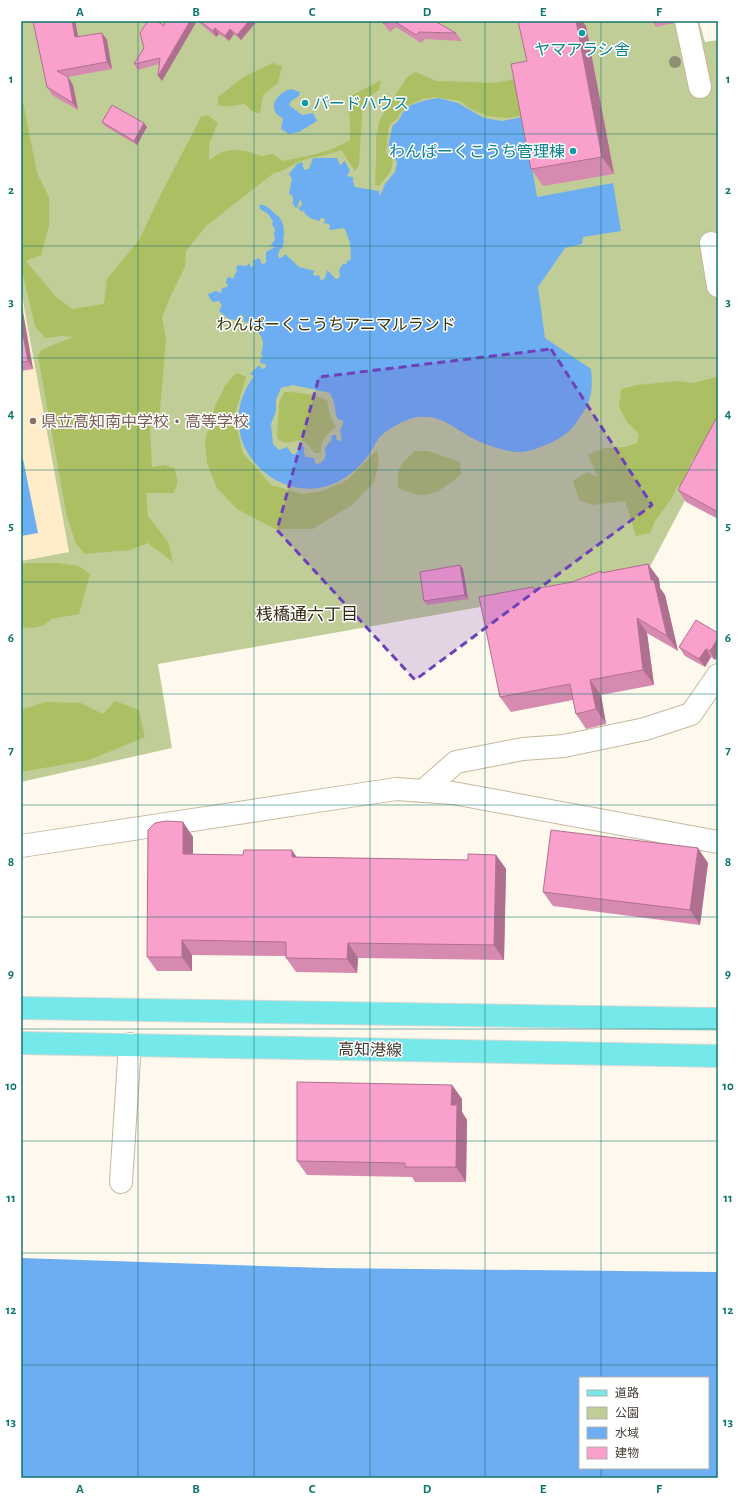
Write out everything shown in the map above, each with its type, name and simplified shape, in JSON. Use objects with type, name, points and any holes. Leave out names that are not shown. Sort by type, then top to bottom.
[{"type":"main road","points":[[21,1008],[718,1019]]},
{"type":"main road","name":"高知港線","points":[[21,1043],[718,1056]]},
{"type":"street","points":[[686,21],[700,87]]},
{"type":"street","points":[[711,243],[717,275]]},
{"type":"street","points":[[423,791],[456,762],[523,749],[571,745],[645,729],[691,714],[718,675]]},
{"type":"street","points":[[21,846],[396,789],[453,793],[718,842]]},
{"type":"street","points":[[121,1182],[130,1044]]},
{"type":"highlighted area","points":[[551,349],[652,505],[415,680],[277,530],[319,377]]},
{"type":"shaded area","name":"県立高知南中学校・高等学校","points":[[21,290],[69,552],[21,561]]},
{"type":"green space","name":"わんぱーくこうちアニマルランド","points":[[21,21],[699,21],[705,42],[718,40],[718,438],[644,578],[158,664],[172,748],[21,782],[21,561],[69,552],[21,290]]},
{"type":"green space","points":[[273,63],[282,66],[278,83],[263,95],[260,114],[252,111],[245,104],[229,106],[218,105],[218,97],[245,76]]},
{"type":"green space","points":[[416,72],[436,81],[495,83],[520,78],[526,115],[508,118],[487,116],[469,108],[460,101],[435,97],[423,99],[405,107],[396,120],[389,125],[386,152],[393,160],[391,171],[379,186],[375,185],[376,137],[380,119],[407,77]]},
{"type":"green space","points":[[381,80],[379,90],[363,101],[359,165],[355,171],[341,150],[303,160],[274,173],[206,226],[186,251],[185,267],[162,317],[166,339],[160,411],[150,427],[152,467],[164,465],[174,468],[177,484],[173,493],[146,493],[148,516],[168,542],[173,562],[148,543],[129,550],[85,554],[76,544],[67,517],[38,356],[41,350],[73,337],[62,336],[45,338],[35,326],[21,267],[21,92],[37,173],[49,197],[49,226],[41,255],[26,261],[55,296],[72,309],[104,304],[107,279],[139,240],[201,117],[207,115],[218,123],[209,144],[209,160],[222,152],[231,150],[246,151],[262,156],[273,154],[283,161],[318,154],[350,140],[350,120],[347,98]]},
{"type":"green space","points":[[238,373],[246,377],[234,417],[243,453],[271,485],[303,494],[322,491],[347,480],[377,450],[379,464],[374,482],[352,505],[313,529],[275,529],[237,509],[217,488],[207,463],[205,441],[215,406],[225,386],[234,375]]},
{"type":"green space","points":[[716,377],[718,378],[718,408],[716,420],[703,453],[692,460],[687,472],[686,482],[677,487],[672,498],[655,521],[650,533],[636,536],[625,501],[592,505],[579,500],[573,481],[587,472],[598,477],[588,455],[604,448],[625,447],[637,443],[639,434],[627,422],[619,407],[621,389],[637,385],[679,381],[693,383]]},
{"type":"green space","points":[[284,392],[306,394],[327,400],[330,415],[336,427],[324,438],[321,453],[315,453],[303,441],[300,440],[288,443],[277,438],[279,403]]},
{"type":"green space","points":[[415,451],[428,451],[460,462],[461,474],[449,484],[431,494],[415,494],[398,488],[398,475],[400,467]]},
{"type":"green space","points":[[26,563],[58,563],[79,566],[90,574],[79,614],[52,619],[44,625],[33,628],[21,627],[21,565]]},
{"type":"green space","points":[[115,701],[139,710],[145,737],[89,760],[21,772],[21,710],[45,702],[81,703],[103,714]]},
{"type":"water","points":[[291,89],[300,92],[299,96],[291,101],[289,105],[302,115],[313,113],[317,121],[299,132],[289,134],[281,129],[283,119],[276,113],[274,105],[275,101],[280,95]]},
{"type":"water","points":[[439,98],[458,103],[484,118],[502,121],[523,117],[537,197],[613,183],[621,231],[583,237],[582,244],[565,248],[538,287],[545,338],[591,369],[592,387],[587,406],[573,427],[559,438],[551,443],[522,452],[509,451],[476,440],[449,424],[435,418],[413,418],[392,428],[379,438],[368,456],[358,467],[348,476],[336,483],[312,489],[299,488],[285,484],[272,478],[256,464],[247,453],[240,433],[239,410],[243,396],[254,376],[250,374],[259,365],[263,369],[266,367],[265,364],[260,363],[261,358],[263,357],[261,353],[263,342],[258,332],[264,329],[264,327],[259,325],[252,328],[249,323],[244,322],[243,316],[240,314],[240,322],[232,319],[230,320],[219,311],[222,305],[219,301],[213,302],[208,294],[216,291],[221,293],[222,288],[227,287],[227,278],[229,277],[233,279],[237,270],[236,267],[238,265],[246,266],[250,263],[250,266],[252,267],[254,264],[252,261],[259,258],[262,264],[266,263],[266,252],[275,247],[270,246],[275,240],[275,230],[272,224],[273,221],[268,214],[260,209],[259,205],[265,205],[279,217],[283,224],[284,242],[278,255],[279,258],[283,257],[285,254],[299,267],[315,271],[313,273],[314,276],[319,275],[321,281],[325,278],[327,270],[336,279],[339,278],[339,270],[343,264],[347,264],[346,262],[351,259],[350,243],[345,229],[342,228],[331,230],[329,229],[329,224],[323,223],[325,221],[324,218],[321,218],[319,221],[310,218],[305,214],[304,210],[302,212],[298,208],[302,205],[301,200],[296,208],[292,203],[293,197],[289,193],[292,179],[289,174],[297,164],[302,162],[304,170],[309,169],[313,158],[337,158],[340,165],[345,161],[350,171],[347,176],[353,177],[355,187],[379,191],[380,196],[385,184],[395,172],[397,162],[388,148],[393,125],[397,122],[403,112],[411,105]],"holes":[[[293,385],[330,393],[334,403],[336,416],[339,420],[343,420],[340,430],[342,441],[337,440],[336,435],[332,435],[331,442],[329,442],[325,449],[326,455],[324,459],[316,465],[314,458],[306,457],[304,447],[301,445],[298,447],[296,454],[292,454],[287,447],[279,450],[273,444],[271,424],[276,411],[276,400],[281,388]]]},
{"type":"water","points":[[21,459],[23,459],[38,533],[21,536]]},
{"type":"water","points":[[21,1258],[326,1268],[718,1272],[718,1478],[21,1478]]},
{"type":"building","points":[[33,21],[72,21],[75,37],[102,33],[107,62],[57,71],[68,77],[73,103],[47,87]]},
{"type":"building","points":[[148,21],[157,21],[164,26],[165,21],[190,21],[158,76],[160,58],[134,64],[144,48],[140,33]]},
{"type":"building","points":[[200,21],[249,21],[237,35],[230,29],[225,36],[215,28],[213,31]]},
{"type":"building","points":[[381,21],[388,21],[384,24]]},
{"type":"building","points":[[394,21],[435,21],[456,33],[419,32],[416,35]]},
{"type":"building","points":[[518,21],[576,21],[602,157],[531,169],[511,64],[527,61]]},
{"type":"building","points":[[112,105],[144,123],[134,141],[102,122]]},
{"type":"building","points":[[21,324],[28,361],[21,362]]},
{"type":"building","points":[[718,415],[718,512],[678,490]]},
{"type":"building","points":[[648,564],[651,580],[654,580],[667,636],[637,618],[643,670],[590,680],[596,709],[576,714],[570,684],[500,697],[479,597],[533,587],[534,589],[572,582],[601,571],[601,573]]},
{"type":"building","points":[[460,565],[465,595],[424,601],[420,572]]},
{"type":"building","points":[[696,620],[718,633],[718,638],[710,651],[706,649],[699,659],[679,647]]},
{"type":"building","points":[[166,821],[183,822],[183,854],[243,855],[244,850],[292,850],[292,857],[468,860],[468,854],[496,855],[494,945],[348,943],[347,959],[286,958],[286,942],[182,940],[182,957],[147,957],[148,830],[155,823]]},
{"type":"building","points":[[551,830],[698,848],[690,910],[543,892]]},
{"type":"building","points":[[297,1082],[452,1085],[451,1105],[457,1105],[456,1167],[405,1167],[405,1163],[297,1161]]},
{"type":"place","name":"ヤマアラシ舎","points":[[582,33]]},
{"type":"place","name":"バードハウス","points":[[305,103]]},
{"type":"place","name":"わんぱーくこうち管理棟","points":[[573,151]]},
{"type":"place","name":"県立高知南中学校・高等学校","points":[[33,421]]},
{"type":"district","name":"桟橋通六丁目","points":[[307,614]]}]
